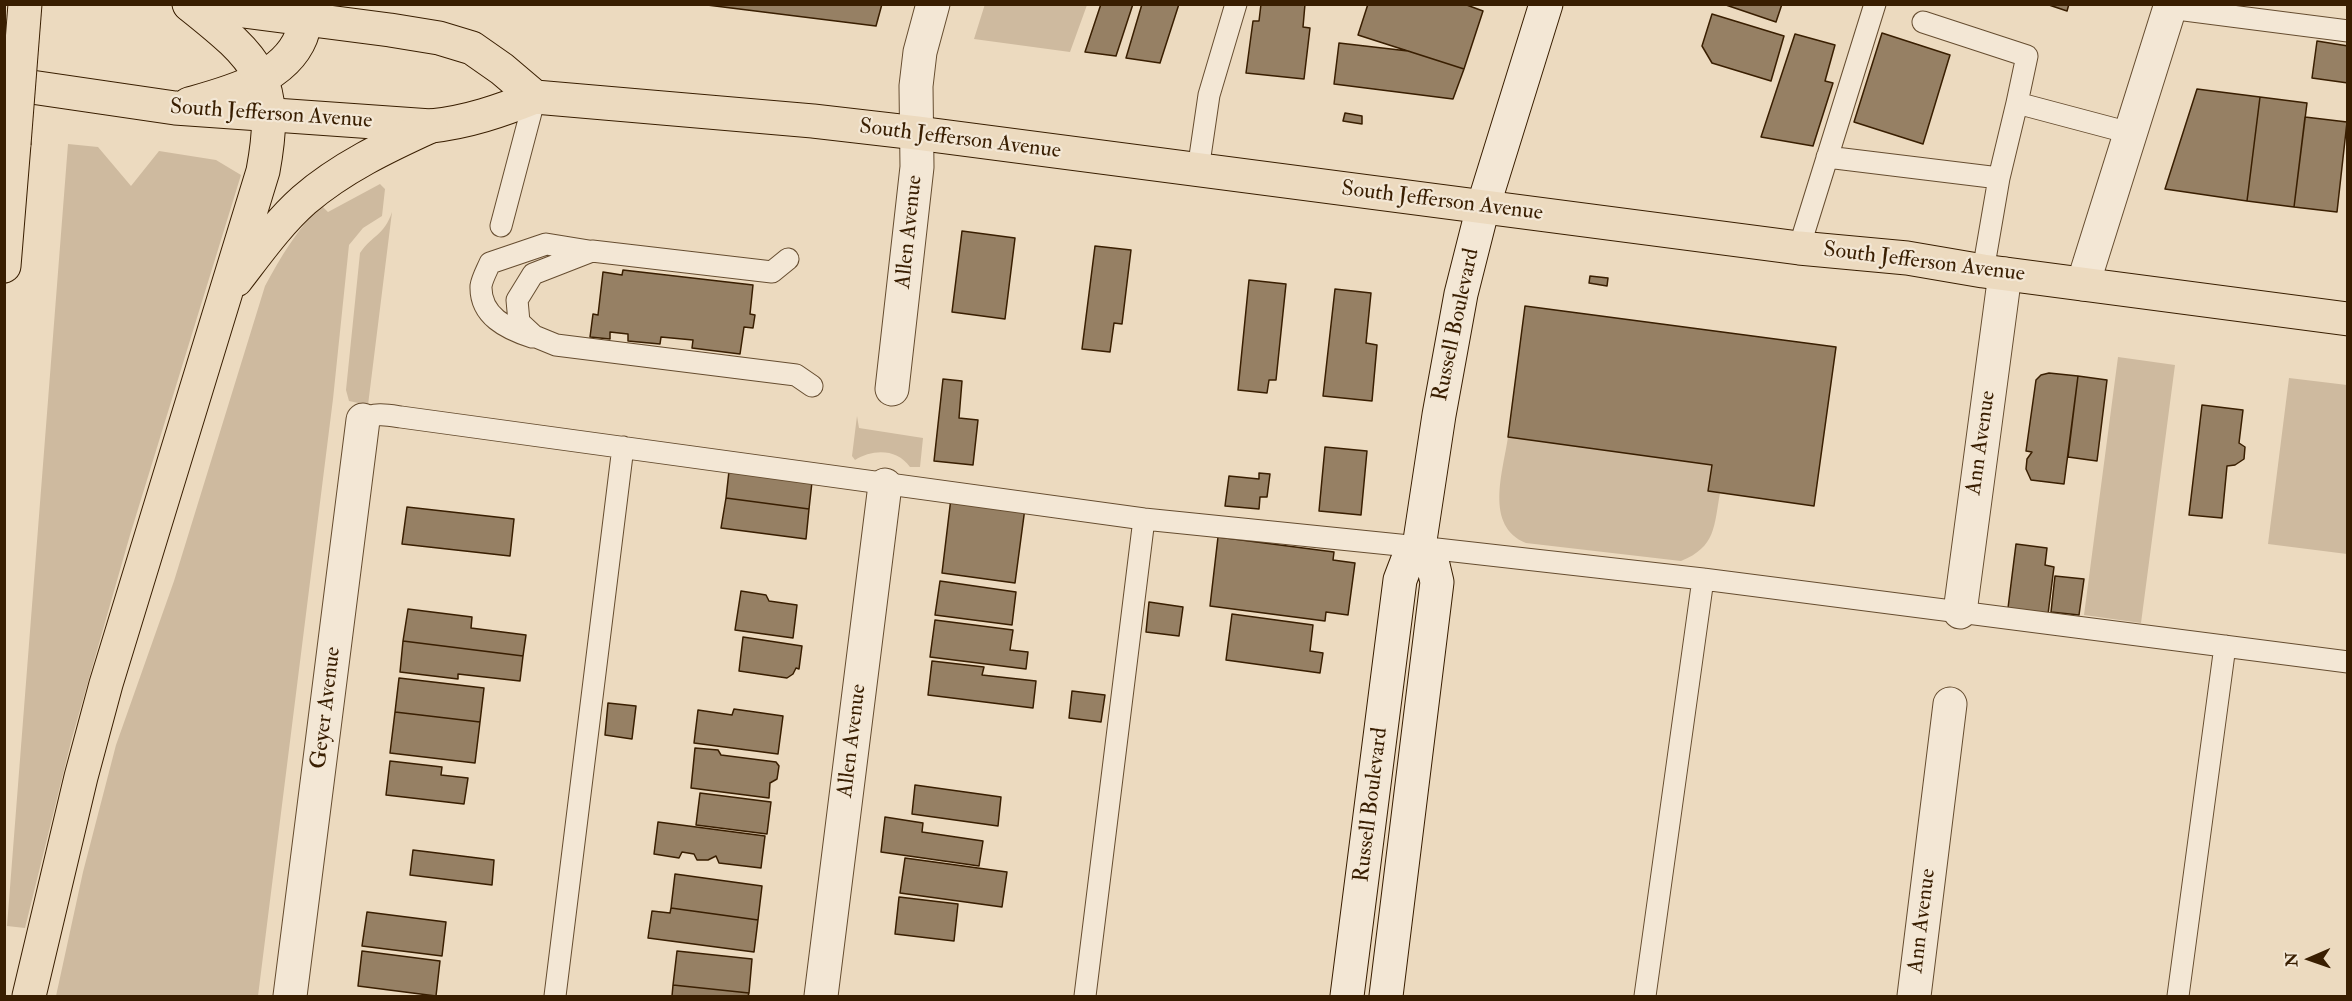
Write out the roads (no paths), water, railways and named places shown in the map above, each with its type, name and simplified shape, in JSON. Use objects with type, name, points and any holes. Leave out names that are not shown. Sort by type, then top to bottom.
[{"type":"main road","points":[[4,266],[25,4]]},
{"type":"main road","points":[[189,5],[306,12],[440,38],[472,48],[502,69],[535,97]]},
{"type":"main road","points":[[29,996],[78,788],[106,684],[262,171],[270,116],[261,78],[252,61],[240,48],[189,5]]},
{"type":"main road","points":[[175,108],[214,97],[261,78],[276,68],[291,54],[301,36],[306,12]]},
{"type":"main road","name":"South Jefferson Avenue","points":[[4,83],[175,108],[432,126],[461,123],[495,114],[535,97],[813,121],[1799,248],[1907,258],[1994,273],[2348,319]]},
{"type":"main road","points":[[224,296],[276,230],[314,192],[363,160],[432,126]]},
{"type":"street","name":"Allen Avenue","points":[[892,389],[917,167],[916,86],[920,52],[933,4]]},
{"type":"street","name":"Russell Boulevard","points":[[1347,996],[1400,580],[1408,560],[1419,547],[1451,343],[1483,207],[1546,4]]},
{"type":"street","points":[[2083,284],[2170,6]]},
{"type":"street","name":"Ann Avenue","points":[[1960,612],[1994,273]]},
{"type":"street","name":"Geyer Avenue","points":[[290,996],[363,420]]},
{"type":"street","name":"Allen Avenue","points":[[821,996],[885,485]]},
{"type":"street","name":"Russell Boulevard","points":[[1386,996],[1437,582],[1433,565],[1419,547]]},
{"type":"street","name":"Ann Avenue","points":[[1914,996],[1950,704]]},
{"type":"lane","points":[[1198,170],[1209,95],[1236,4]]},
{"type":"lane","points":[[1799,248],[1875,4]]},
{"type":"lane","points":[[2170,6],[2348,31]]},
{"type":"lane","points":[[1923,22],[2027,57],[1999,178],[1994,273]]},
{"type":"lane","points":[[501,226],[535,97]]},
{"type":"lane","points":[[2017,103],[2130,133]]},
{"type":"lane","points":[[1827,157],[1999,178]]},
{"type":"lane","points":[[788,259],[772,272],[546,244],[490,263],[481,285],[484,306],[500,324],[556,345],[796,375],[812,386]]},
{"type":"lane","points":[[556,345],[534,336],[519,321],[517,300],[533,274],[592,251]]},
{"type":"lane","points":[[363,420],[369,416],[379,415],[401,417],[1144,519],[1703,579],[2348,662]]},
{"type":"lane","points":[[555,996],[622,447]]},
{"type":"lane","points":[[1085,996],[1144,519]]},
{"type":"lane","points":[[1645,996],[1703,579]]},
{"type":"lane","points":[[2178,996],[2225,646]]}]
